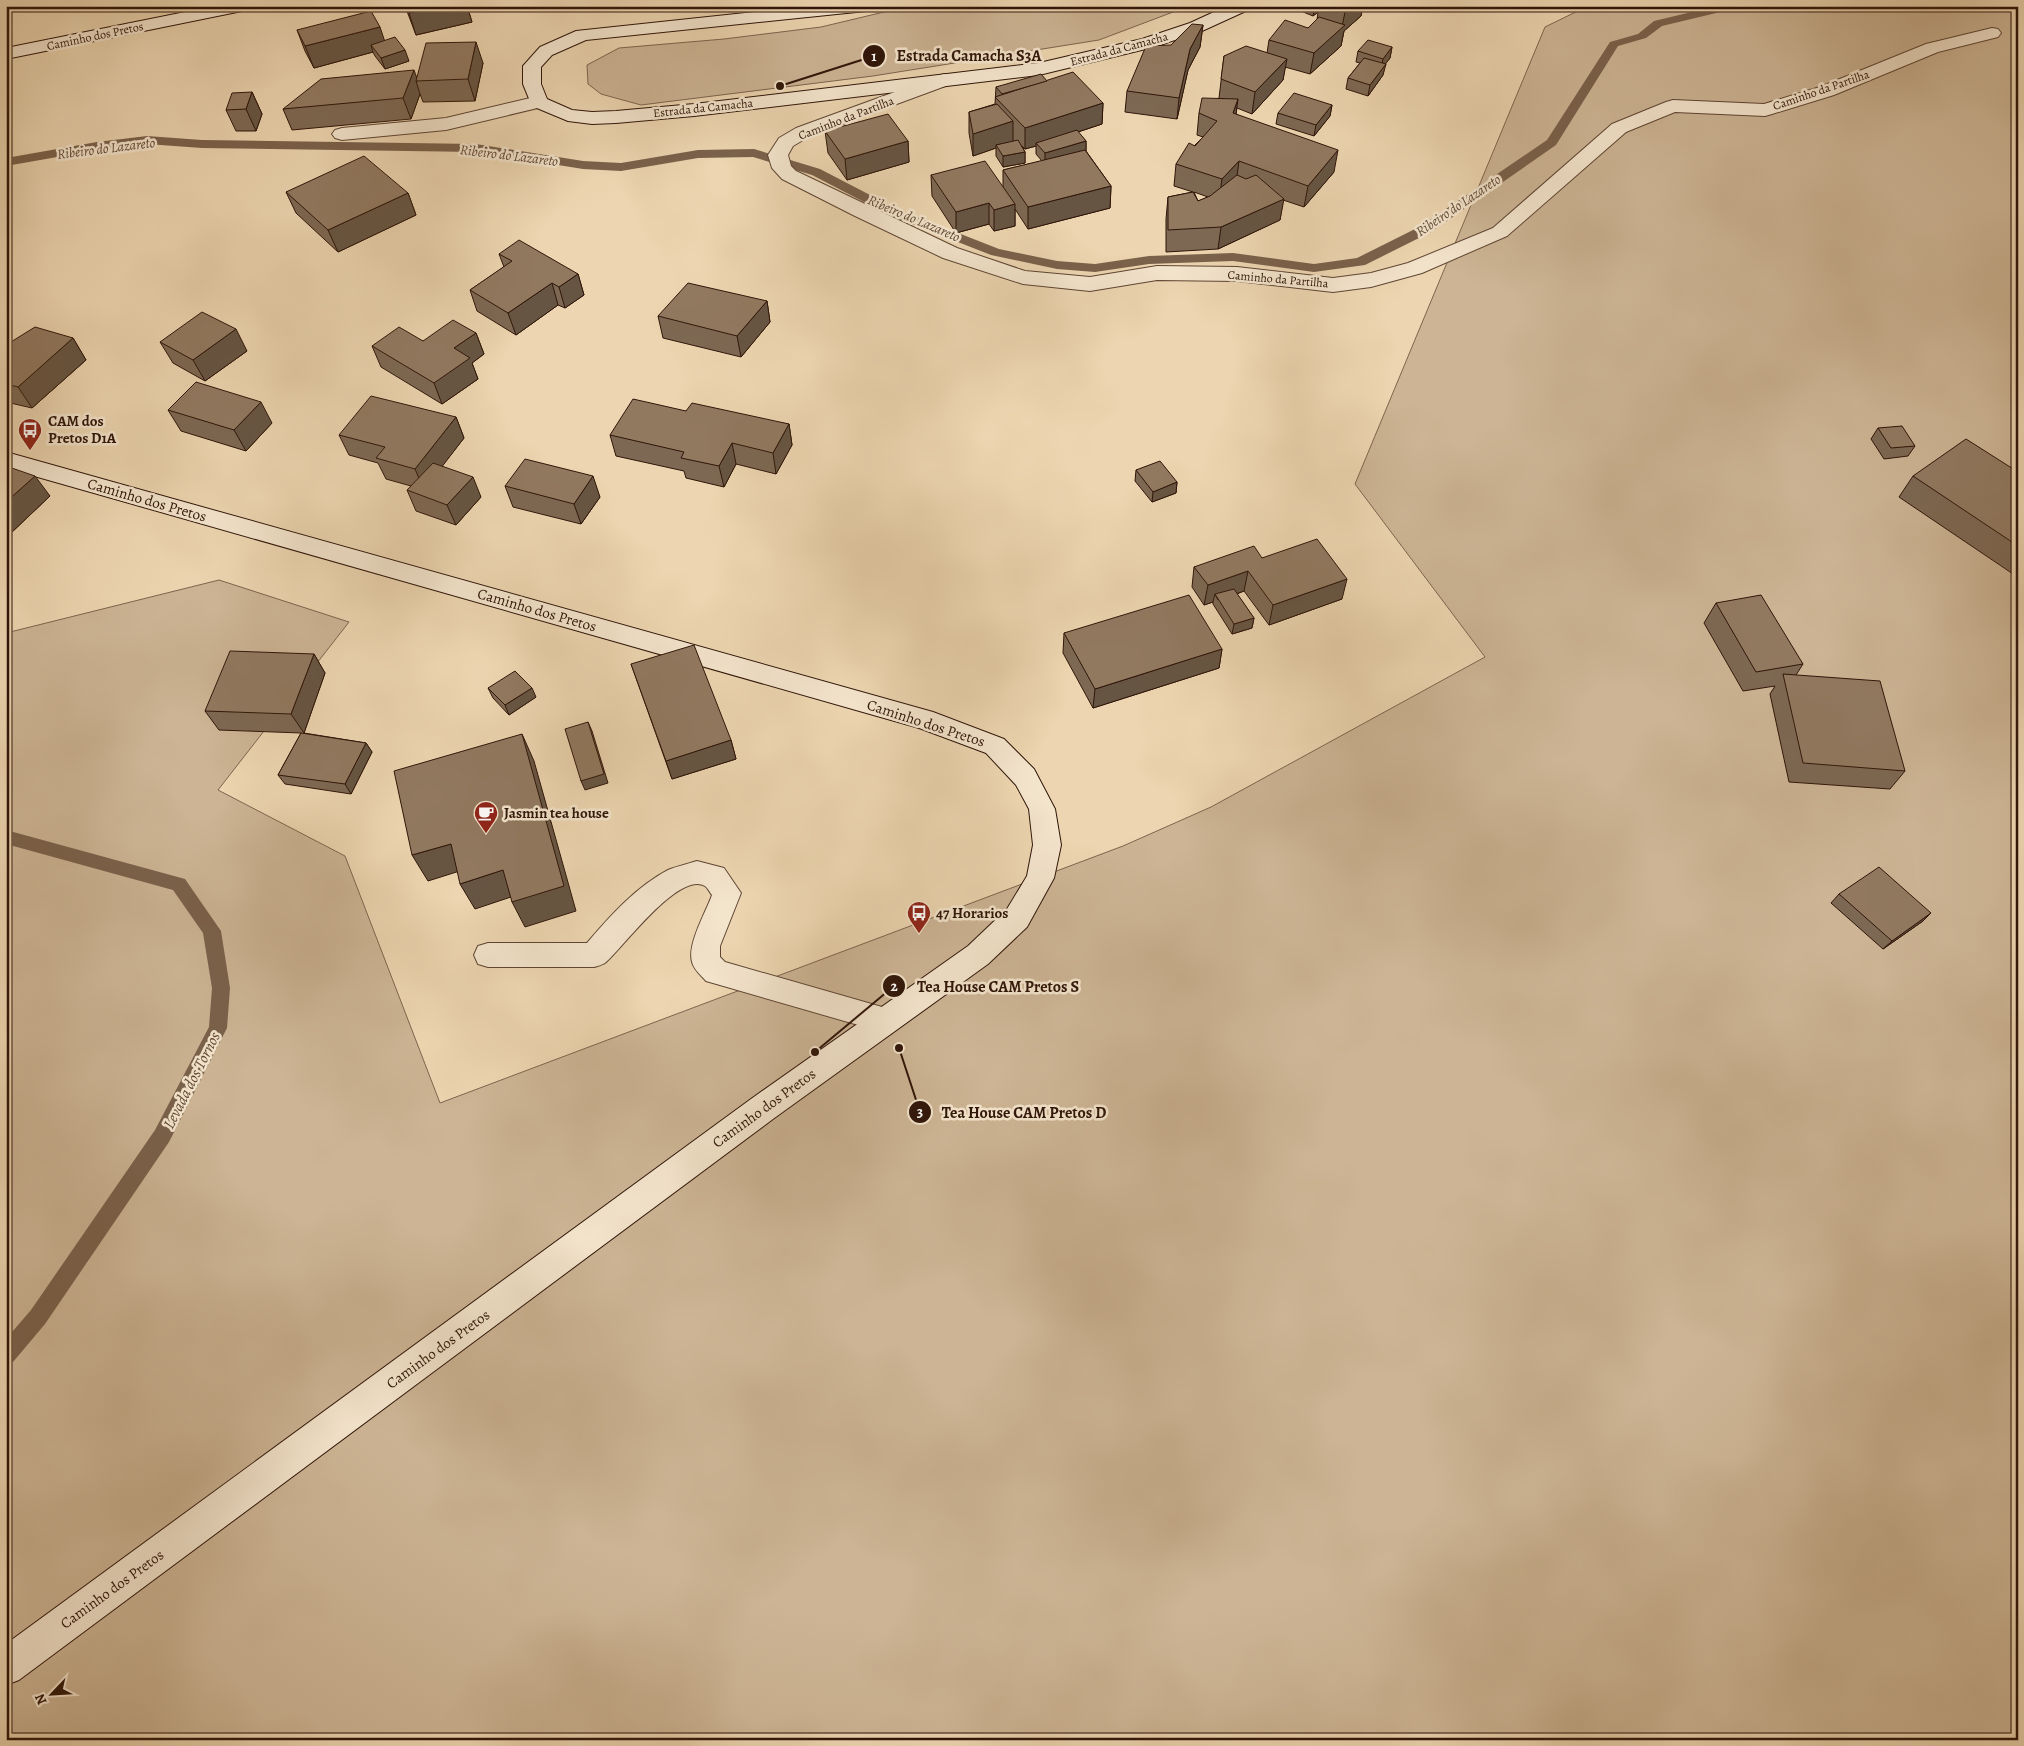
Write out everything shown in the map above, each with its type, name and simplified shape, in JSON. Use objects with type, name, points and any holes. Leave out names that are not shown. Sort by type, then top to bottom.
[{"type":"main road","name":"Caminho dos Pretos","points":[[6,54],[242,6]]},
{"type":"main road","points":[[342,134],[446,124],[538,102],[532,84],[532,66],[546,51],[582,35],[866,6]]},
{"type":"main road","name":"Estrada da Camacha","points":[[538,102],[568,115],[592,118],[608,117],[694,110],[1039,69],[1148,43],[1196,28],[1242,6]]},
{"type":"main road","name":"Caminho da Partilha","points":[[944,80],[803,132],[786,142],[780,162],[790,175],[854,208],[950,253],[1023,276],[1090,284],[1158,273],[1237,274],[1342,284],[1371,280],[1415,268],[1500,232],[1618,128],[1643,117],[1673,106],[1765,110],[1826,91],[1932,48],[1992,33]]},
{"type":"main road","name":"Caminho dos Pretos","points":[[6,460],[924,719],[994,746],[1026,777],[1042,809],[1046,846],[1040,878],[1017,918],[978,955],[762,1109],[6,1667]]},
{"type":"main road","points":[[488,955],[594,955],[619,925],[654,892],[685,875],[706,873],[723,884],[727,893],[706,946],[706,961],[716,972],[886,1020]]},
{"type":"shaded area","points":[[909,6],[1189,6],[1099,40],[873,76],[641,105],[601,94],[588,84],[587,65],[619,48],[724,39],[821,27]]},
{"type":"shaded area","points":[[1588,6],[2018,6],[2018,1740],[6,1740],[6,633],[219,580],[349,622],[218,790],[345,856],[440,1103],[1123,846],[1211,807],[1485,657],[1355,484],[1545,27]]},
{"type":"building","points":[[406,6],[441,6],[409,13]]},
{"type":"building","points":[[1331,6],[1351,6],[1345,12]]},
{"type":"building","points":[[371,11],[380,27],[305,46],[297,30]]},
{"type":"building","points":[[1319,17],[1345,25],[1314,53],[1269,40],[1285,20],[1308,28]]},
{"type":"building","points":[[1192,24],[1203,25],[1190,49],[1179,98],[1127,91],[1146,46],[1171,45]]},
{"type":"building","points":[[395,37],[405,50],[381,58],[371,45]]},
{"type":"building","points":[[1368,40],[1392,47],[1383,59],[1358,51]]},
{"type":"building","points":[[476,42],[468,79],[416,81],[426,43]]},
{"type":"building","points":[[1246,46],[1287,59],[1255,92],[1221,79],[1224,56]]},
{"type":"building","points":[[1364,58],[1386,64],[1370,85],[1348,78]]},
{"type":"building","points":[[414,70],[403,98],[283,109],[321,79]]},
{"type":"building","points":[[1073,72],[1103,103],[1025,128],[995,97]]},
{"type":"building","points":[[1041,74],[1047,81],[1002,94],[996,87]]},
{"type":"building","points":[[252,92],[246,109],[226,110],[232,93]]},
{"type":"building","points":[[1294,93],[1332,105],[1316,125],[1278,113]]},
{"type":"building","points":[[1202,98],[1238,99],[1233,113],[1338,150],[1308,186],[1239,161],[1222,179],[1176,164],[1189,143],[1195,146],[1217,121],[1199,113]]},
{"type":"building","points":[[997,104],[1013,121],[973,134],[969,112]]},
{"type":"building","points":[[888,114],[908,141],[845,159],[825,131]]},
{"type":"building","points":[[1077,130],[1086,141],[1045,153],[1036,143]]},
{"type":"building","points":[[1018,140],[1025,152],[1003,156],[996,145]]},
{"type":"building","points":[[1085,150],[1111,186],[1028,207],[1003,170]]},
{"type":"building","points":[[364,156],[408,193],[328,230],[286,192]]},
{"type":"building","points":[[985,161],[1015,204],[994,210],[989,203],[956,212],[931,175]]},
{"type":"building","points":[[1237,175],[1246,179],[1256,175],[1284,199],[1221,227],[1168,230],[1168,197],[1193,192],[1198,201],[1210,196]]},
{"type":"building","points":[[519,240],[578,274],[559,287],[552,283],[508,313],[470,290],[512,261],[499,254]]},
{"type":"building","points":[[688,283],[767,301],[737,336],[658,316]]},
{"type":"building","points":[[202,312],[236,329],[193,360],[160,342]]},
{"type":"building","points":[[453,320],[476,333],[454,348],[470,358],[434,383],[372,346],[399,327],[423,341]]},
{"type":"building","points":[[35,327],[73,338],[18,387],[6,384],[6,345]]},
{"type":"building","points":[[196,382],[261,402],[234,430],[168,410]]},
{"type":"building","points":[[371,396],[456,417],[415,469],[376,458],[385,447],[339,435]]},
{"type":"building","points":[[633,399],[686,411],[692,403],[789,424],[773,453],[732,443],[719,466],[681,458],[684,452],[610,435]]},
{"type":"building","points":[[1902,426],[1915,446],[1891,448],[1878,428]]},
{"type":"building","points":[[1966,439],[2018,472],[2018,546],[1913,476]]},
{"type":"building","points":[[525,459],[593,476],[574,504],[505,486]]},
{"type":"building","points":[[1160,461],[1177,482],[1153,492],[1136,470]]},
{"type":"building","points":[[433,463],[473,477],[447,505],[407,490]]},
{"type":"building","points":[[6,466],[35,476],[6,502]]},
{"type":"building","points":[[1317,539],[1347,579],[1273,605],[1248,571],[1208,585],[1194,567],[1254,546],[1262,558]]},
{"type":"building","points":[[1234,589],[1254,618],[1234,624],[1215,594]]},
{"type":"building","points":[[1189,595],[1222,649],[1095,689],[1064,633]]},
{"type":"building","points":[[1761,595],[1803,664],[1756,672],[1716,603]]},
{"type":"building","points":[[694,645],[731,740],[666,761],[631,664]]},
{"type":"building","points":[[230,651],[314,654],[291,714],[205,711]]},
{"type":"building","points":[[515,671],[532,688],[505,705],[488,688]]},
{"type":"building","points":[[1783,674],[1880,681],[1905,771],[1803,763]]},
{"type":"building","points":[[588,722],[604,774],[581,781],[565,729]]},
{"type":"building","points":[[301,733],[366,743],[345,784],[278,775]]},
{"type":"building","name":"Jasmin tea house","points":[[522,734],[564,886],[512,902],[503,870],[460,884],[451,844],[412,855],[394,771]]},
{"type":"building","points":[[1879,867],[1931,913],[1892,941],[1839,894]]},
{"type":"waterway","name":"Ribeiro do Lazareto","points":[[6,162],[97,146],[147,140],[202,144],[476,148],[583,165],[621,167],[698,154],[754,153],[816,172],[893,212],[996,252],[1057,265],[1095,268],[1149,260],[1233,257],[1314,268],[1360,262],[1426,229],[1552,142],[1614,44],[1642,36],[1658,23],[1733,6]]},
{"type":"waterway","name":"Levada dos Tornos","points":[[6,837],[179,884],[212,931],[221,988],[218,1028],[162,1136],[38,1317],[6,1355]]},
{"type":"place","name":"Estrada Camacha S3A","points":[[780,86]]},
{"type":"place","name":"CAM dos Pretos D1A","points":[[30,451]]},
{"type":"place","name":"Jasmin tea house","points":[[486,834]]},
{"type":"place","name":"47 Horarios","points":[[919,934]]},
{"type":"place","name":"Tea House CAM Pretos D","points":[[899,1048]]},
{"type":"place","name":"Tea House CAM Pretos S","points":[[815,1052]]}]
